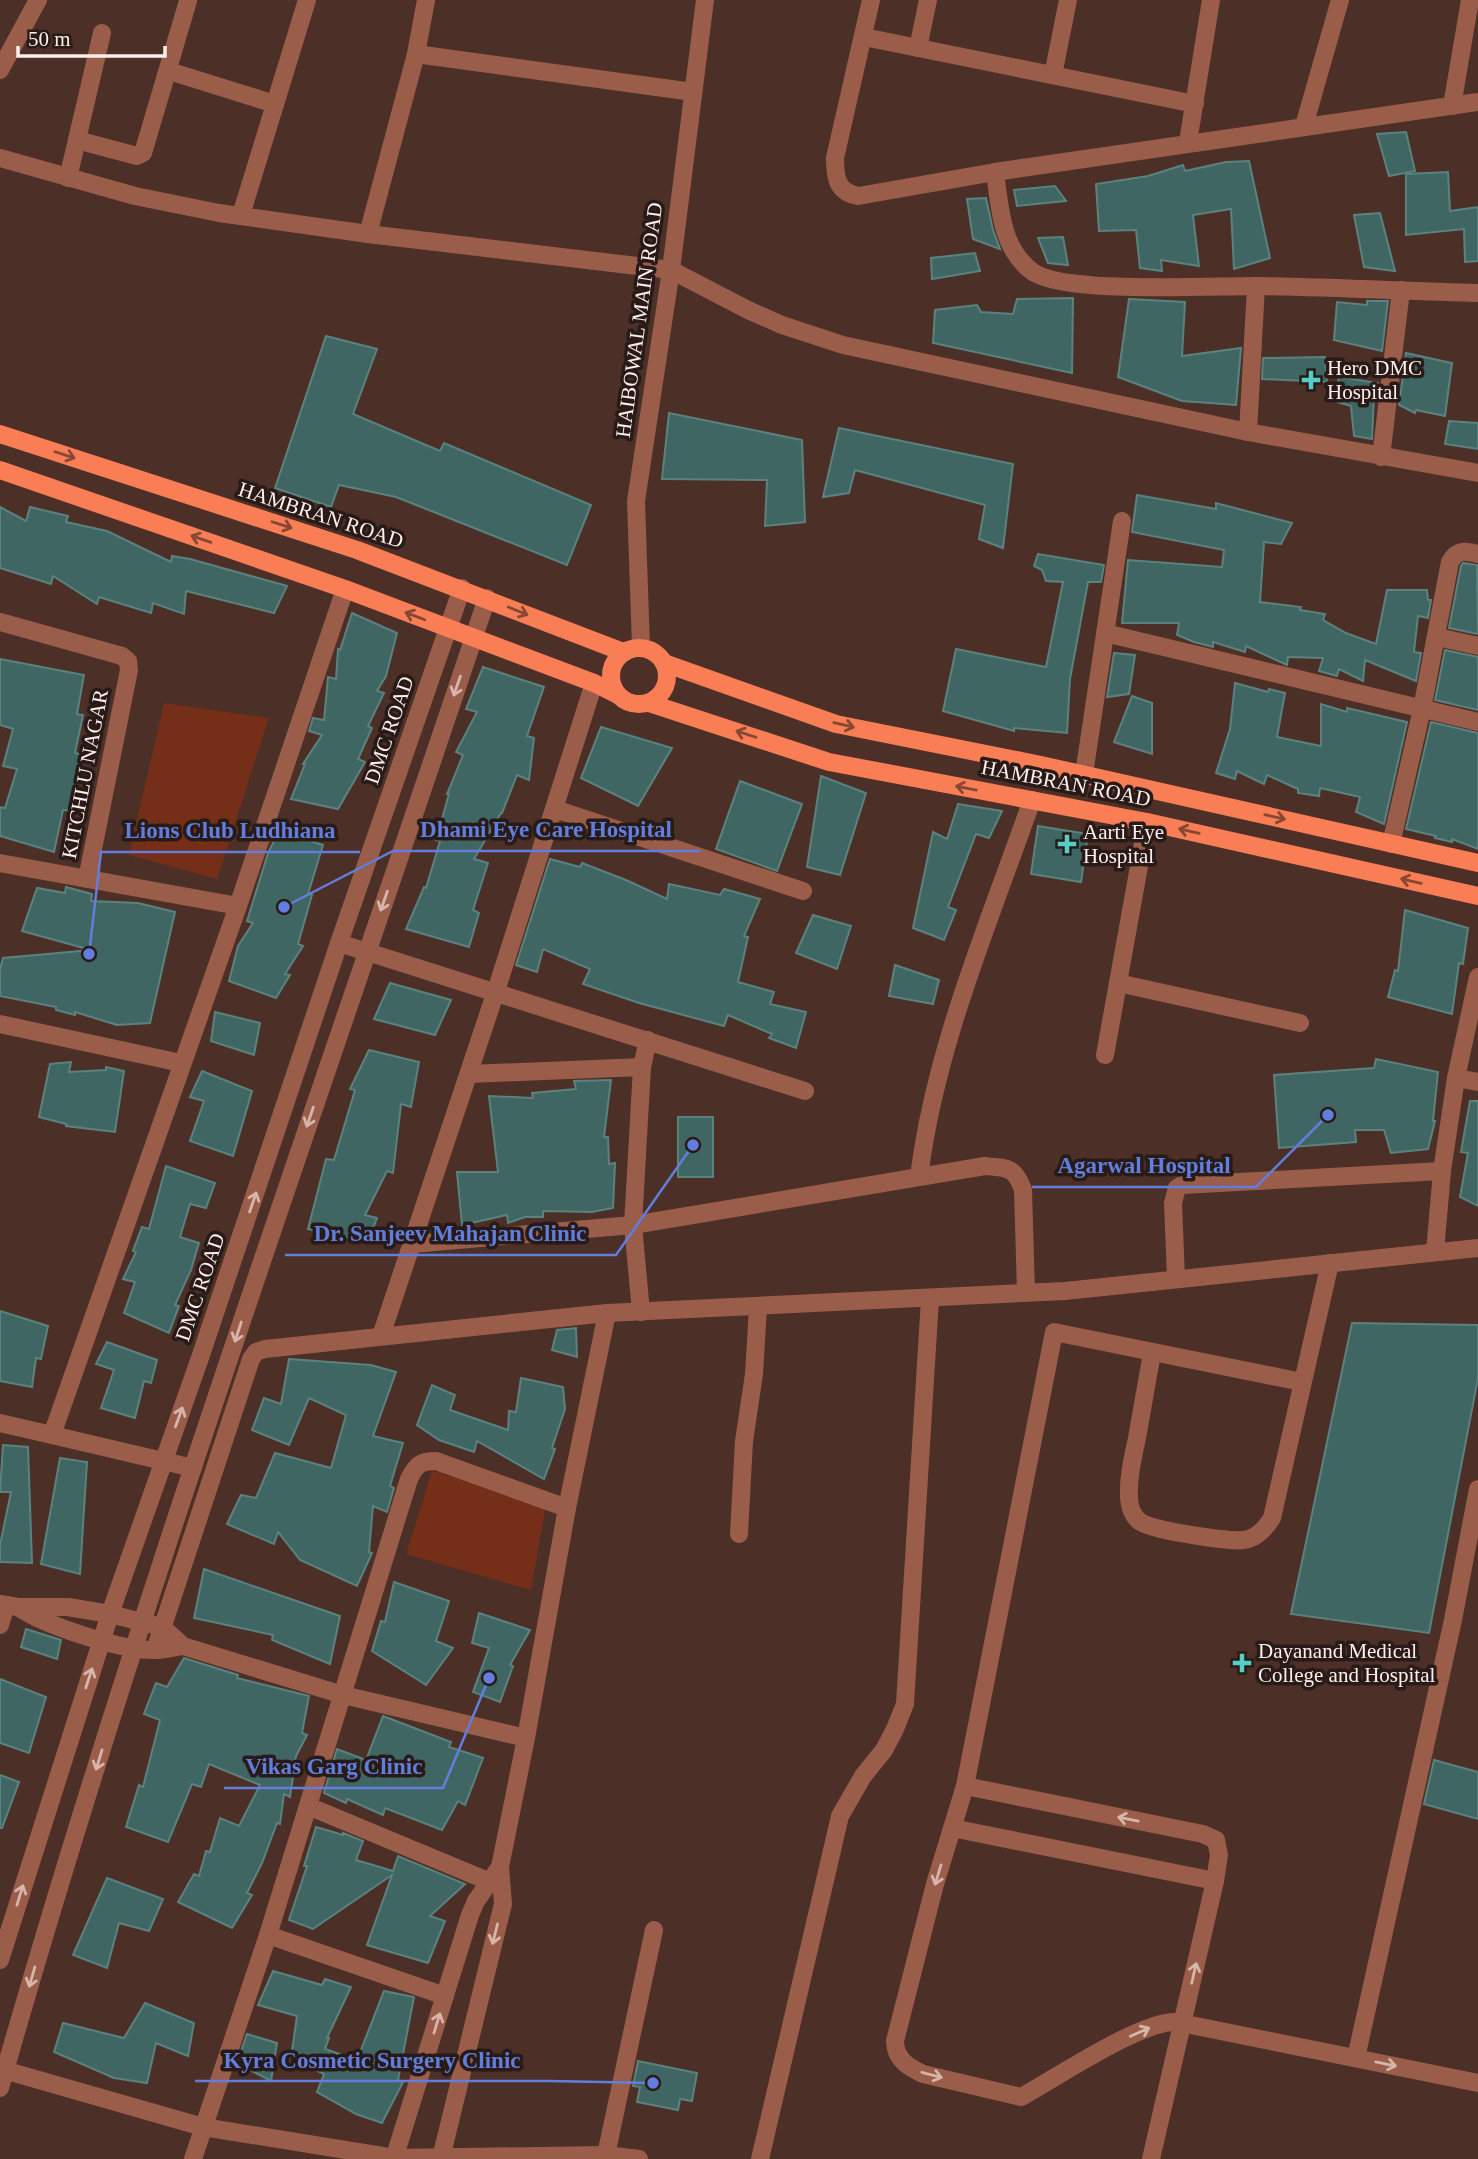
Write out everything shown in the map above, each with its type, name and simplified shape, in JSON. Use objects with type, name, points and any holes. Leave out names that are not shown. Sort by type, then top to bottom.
[{"type":"main road","name":"HAMBRAN ROAD","points":[[0,435],[357,550],[462,588],[623,652]]},
{"type":"main road","points":[[0,470],[345,589],[594,683],[631,704],[649,703],[663,691],[667,682],[664,663],[659,655],[641,647],[623,652],[616,658],[610,676],[616,694]]},
{"type":"main road","name":"HAMBRAN ROAD","points":[[664,663],[836,724],[1084,774],[1478,863]]},
{"type":"main road","name":"HAMBRAN ROAD","points":[[649,703],[829,762],[1147,822],[1478,896]]},
{"type":"street","points":[[0,70],[38,0]]},
{"type":"street","points":[[241,215],[307,0]]},
{"type":"street","points":[[368,234],[416,54],[426,0]]},
{"type":"street","name":"HAIBOWAL MAIN ROAD","points":[[641,647],[636,501],[671,270],[705,0]]},
{"type":"street","points":[[871,0],[835,158],[836,178],[843,190],[859,196],[1188,142],[1478,102]]},
{"type":"street","points":[[918,48],[928,0]]},
{"type":"street","points":[[1053,75],[1069,0]]},
{"type":"street","points":[[1188,142],[1211,0]]},
{"type":"street","points":[[1304,126],[1340,0]]},
{"type":"street","points":[[1452,106],[1470,0]]},
{"type":"street","points":[[77,140],[137,156],[143,153],[188,1]]},
{"type":"street","points":[[68,178],[103,33]]},
{"type":"street","points":[[863,37],[1195,104]]},
{"type":"street","points":[[416,54],[693,92]]},
{"type":"street","points":[[169,71],[275,104]]},
{"type":"street","points":[[0,158],[135,196],[241,215],[368,234],[671,270],[782,325],[843,345],[1248,432],[1478,473]]},
{"type":"street","points":[[995,172],[1007,239],[1017,258],[1035,274],[1077,285],[1256,286],[1478,293]]},
{"type":"street","points":[[1248,432],[1256,286]]},
{"type":"street","points":[[1381,457],[1401,290]]},
{"type":"street","points":[[1084,774],[1122,521]]},
{"type":"street","points":[[1391,844],[1422,709],[1450,562],[1457,552],[1478,554]]},
{"type":"street","name":"DMC ROAD","points":[[0,1960],[110,1614],[206,1342],[462,588]]},
{"type":"street","points":[[52,1435],[238,906],[345,589]]},
{"type":"street","points":[[487,598],[142,1622],[2,2076],[203,2127],[395,2159],[606,2155],[639,2159]]},
{"type":"street","name":"KITCHLU NAGAR","points":[[0,622],[122,656],[128,661],[129,670],[88,880],[238,906]]},
{"type":"street","points":[[1105,633],[1478,722]]},
{"type":"street","points":[[1437,637],[1478,646]]},
{"type":"street","points":[[381,1336],[469,1074],[594,683]]},
{"type":"street","points":[[919,1177],[925,1128],[944,1056],[1032,800]]},
{"type":"street","points":[[555,809],[803,891]]},
{"type":"street","points":[[1105,1055],[1147,822]]},
{"type":"street","points":[[0,863],[88,880]]},
{"type":"street","points":[[340,943],[805,1091]]},
{"type":"street","points":[[1435,1252],[1442,1171],[1456,1078],[1478,977]]},
{"type":"street","points":[[1118,983],[1300,1023]]},
{"type":"street","points":[[0,1024],[181,1063]]},
{"type":"street","points":[[641,1312],[633,1225],[642,1067],[648,1040]]},
{"type":"street","points":[[469,1074],[642,1067]]},
{"type":"street","points":[[1456,1078],[1478,1082]]},
{"type":"street","points":[[412,1244],[633,1225],[985,1166],[1011,1169],[1018,1176],[1025,1200],[1026,1293]]},
{"type":"street","points":[[1176,1279],[1173,1203],[1177,1188],[1182,1185],[1442,1171]]},
{"type":"street","points":[[155,1650],[251,1359],[257,1352],[265,1349],[607,1314],[1026,1293],[1478,1248]]},
{"type":"street","points":[[1152,1353],[1131,1471],[1129,1496],[1137,1519],[1145,1524],[1200,1536],[1242,1542],[1254,1538],[1264,1531],[1272,1518],[1330,1263]]},
{"type":"street","points":[[760,2159],[840,1816],[863,1776],[884,1750],[905,1704],[930,1299]]},
{"type":"street","points":[[739,1534],[744,1441],[754,1374],[758,1307]]},
{"type":"street","points":[[395,2159],[470,1915],[494,1874],[526,1738],[567,1508],[607,1314]]},
{"type":"street","points":[[1302,1382],[1055,1332],[965,1786],[935,1884],[895,2049],[908,2067],[923,2074],[1021,2097],[1135,2033],[1169,2022],[1478,2083]]},
{"type":"street","points":[[0,1423],[193,1468]]},
{"type":"street","points":[[193,2159],[268,1935],[405,1491],[416,1465],[424,1461],[436,1461],[567,1508]]},
{"type":"street","points":[[1356,2058],[1450,1633],[1478,1489]]},
{"type":"street","points":[[8,1605],[53,1606],[110,1614],[162,1627],[183,1646],[343,1695],[526,1738]]},
{"type":"street","points":[[8,1605],[48,1622],[135,1648],[155,1650],[183,1646]]},
{"type":"street","points":[[0,1625],[8,1605]]},
{"type":"street","points":[[965,1786],[1203,1834],[1216,1840],[1219,1855],[1215,1881],[1151,2159]]},
{"type":"street","points":[[308,1806],[494,1874],[503,1892],[503,1904],[441,2158]]},
{"type":"street","points":[[953,1828],[1215,1881]]},
{"type":"street","points":[[606,2155],[654,1930]]},
{"type":"street","points":[[268,1935],[445,1996]]},
{"type":"shaded area","points":[[164,703],[269,718],[217,879],[129,855]]},
{"type":"shaded area","points":[[432,1471],[546,1504],[531,1590],[406,1554]]},
{"type":"building","points":[[1406,132],[1415,171],[1389,176],[1377,134]]},
{"type":"building","points":[[1249,161],[1270,258],[1234,269],[1231,209],[1193,215],[1199,266],[1161,260],[1162,271],[1140,268],[1136,230],[1099,231],[1096,184],[1148,176],[1183,165],[1185,171],[1226,162]]},
{"type":"building","points":[[1448,172],[1450,211],[1478,207],[1478,261],[1465,262],[1464,229],[1406,235],[1406,174]]},
{"type":"building","points":[[1055,186],[1066,201],[1017,206],[1014,190]]},
{"type":"building","points":[[986,198],[1000,249],[973,239],[967,199]]},
{"type":"building","points":[[1380,213],[1395,271],[1364,267],[1354,215]]},
{"type":"building","points":[[1063,237],[1068,265],[1048,263],[1038,238]]},
{"type":"building","points":[[975,253],[980,271],[932,279],[931,258]]},
{"type":"building","points":[[1073,298],[1072,373],[933,343],[935,310],[977,305],[981,312],[1013,314],[1017,299]]},
{"type":"building","points":[[1129,299],[1185,302],[1182,356],[1241,348],[1236,405],[1182,401],[1118,377]]},
{"type":"building","points":[[1367,301],[1388,301],[1382,351],[1334,340],[1337,302],[1367,305]]},
{"type":"building","points":[[326,336],[377,349],[353,414],[440,451],[444,443],[591,505],[567,565],[396,497],[339,485],[331,507],[275,488]]},
{"type":"building","points":[[1406,353],[1452,363],[1445,416],[1416,410],[1415,413],[1399,405]]},
{"type":"building","points":[[1325,357],[1327,382],[1262,379],[1263,358]]},
{"type":"building","points":[[1339,377],[1378,383],[1377,395],[1374,394],[1372,439],[1354,436],[1351,406],[1334,401]]},
{"type":"building","points":[[669,413],[802,440],[805,522],[765,526],[767,480],[662,479]]},
{"type":"building","points":[[1449,421],[1478,423],[1478,449],[1445,444]]},
{"type":"building","points":[[839,428],[1013,464],[1003,548],[979,539],[985,505],[855,470],[849,493],[823,497]]},
{"type":"building","points":[[1137,495],[1216,509],[1216,503],[1292,523],[1281,544],[1264,542],[1260,602],[1301,607],[1300,610],[1325,614],[1323,620],[1346,633],[1376,644],[1387,590],[1427,590],[1428,600],[1431,600],[1428,618],[1418,616],[1414,652],[1421,653],[1416,681],[1365,660],[1363,681],[1339,669],[1337,676],[1319,671],[1323,658],[1288,657],[1287,665],[1246,646],[1245,652],[1213,642],[1213,647],[1177,635],[1179,623],[1122,623],[1128,560],[1222,567],[1224,550],[1132,532]]},
{"type":"building","points":[[0,507],[26,521],[30,507],[68,516],[66,522],[107,531],[171,562],[172,556],[190,559],[287,586],[274,613],[186,591],[184,614],[153,603],[151,613],[99,597],[97,604],[53,576],[51,584],[0,568]]},
{"type":"building","points":[[1038,554],[1104,565],[1101,582],[1088,582],[1070,679],[1067,733],[1014,728],[1014,731],[943,711],[956,649],[1046,667],[1063,582],[1046,581],[1042,570],[1034,566]]},
{"type":"building","points":[[1463,563],[1477,565],[1478,634],[1449,628]]},
{"type":"building","points":[[352,613],[397,633],[386,676],[377,691],[384,693],[368,726],[372,728],[358,759],[365,762],[338,809],[291,799],[303,764],[322,735],[309,731],[313,718],[324,720],[328,677],[336,679],[338,649],[340,650]]},
{"type":"building","points":[[1445,650],[1478,657],[1478,710],[1435,700]]},
{"type":"building","points":[[1114,653],[1135,655],[1129,694],[1107,697]]},
{"type":"building","points":[[0,659],[84,675],[77,714],[83,715],[75,753],[84,755],[73,811],[63,810],[54,852],[0,836],[0,807],[5,808],[17,769],[3,766],[13,729],[0,725]]},
{"type":"building","points":[[483,667],[544,687],[527,736],[534,738],[529,780],[517,775],[502,813],[474,859],[488,863],[473,910],[479,913],[469,947],[406,929],[424,887],[426,888],[440,841],[436,840],[447,794],[463,755],[456,752],[477,712],[466,709]]},
{"type":"building","points":[[1235,683],[1268,692],[1269,689],[1285,693],[1277,737],[1321,746],[1321,704],[1347,712],[1347,708],[1407,722],[1384,824],[1356,812],[1360,797],[1320,788],[1319,796],[1298,793],[1298,789],[1267,775],[1264,784],[1237,771],[1235,779],[1216,773],[1230,729]]},
{"type":"building","points":[[1132,696],[1152,703],[1152,754],[1114,742]]},
{"type":"building","points":[[1431,722],[1478,733],[1478,849],[1452,839],[1452,842],[1406,829]]},
{"type":"building","points":[[601,727],[672,748],[638,806],[581,778]]},
{"type":"building","points":[[821,776],[866,793],[840,875],[807,867]]},
{"type":"building","points":[[740,781],[802,804],[777,871],[716,849]]},
{"type":"building","points":[[958,804],[1002,811],[989,838],[976,834],[948,907],[956,910],[944,940],[913,928],[933,832],[947,839]]},
{"type":"building","points":[[1038,826],[1088,834],[1081,882],[1031,874]]},
{"type":"building","points":[[279,831],[323,845],[308,894],[312,895],[298,944],[303,946],[285,974],[290,975],[276,998],[229,981],[238,946],[253,923],[247,921],[268,853]]},
{"type":"building","points":[[550,859],[580,867],[582,863],[667,899],[669,884],[720,895],[724,889],[760,899],[744,936],[748,937],[738,982],[774,992],[770,1004],[806,1012],[796,1048],[769,1038],[772,1034],[728,1015],[724,1026],[639,1003],[583,984],[590,969],[543,949],[537,972],[516,965]]},
{"type":"building","points":[[66,887],[92,894],[91,901],[138,903],[175,912],[150,1023],[117,1025],[75,1012],[75,1015],[56,1010],[56,1007],[0,996],[0,969],[3,958],[91,950],[22,931],[37,888],[65,893]]},
{"type":"building","points":[[1405,910],[1468,928],[1463,964],[1459,963],[1452,1014],[1388,997],[1395,970],[1398,971]]},
{"type":"building","points":[[813,915],[851,926],[837,969],[796,953]]},
{"type":"building","points":[[895,965],[939,980],[933,1004],[889,996]]},
{"type":"building","points":[[390,983],[451,1000],[435,1035],[374,1019]]},
{"type":"building","points":[[215,1012],[260,1023],[254,1055],[211,1041]]},
{"type":"building","points":[[369,1050],[419,1062],[411,1107],[401,1104],[393,1173],[387,1171],[365,1215],[377,1218],[368,1242],[308,1229],[326,1159],[334,1160],[355,1090],[350,1089]]},
{"type":"building","points":[[1376,1059],[1438,1072],[1435,1121],[1428,1149],[1391,1153],[1384,1130],[1355,1130],[1356,1142],[1279,1148],[1274,1075],[1374,1068]]},
{"type":"building","points":[[71,1062],[69,1072],[106,1070],[106,1067],[124,1071],[115,1132],[66,1126],[39,1117],[50,1064]]},
{"type":"building","points":[[202,1071],[252,1091],[233,1156],[190,1141],[204,1101],[190,1097]]},
{"type":"building","points":[[611,1080],[604,1137],[608,1137],[609,1164],[615,1163],[613,1208],[592,1212],[543,1211],[543,1217],[525,1217],[508,1223],[507,1215],[462,1225],[457,1172],[498,1172],[489,1096],[533,1098],[532,1093],[576,1089],[574,1081]]},
{"type":"building","points":[[1470,1101],[1478,1101],[1478,1206],[1460,1197],[1468,1153],[1461,1152]]},
{"type":"building","points":[[678,1117],[713,1117],[713,1177],[678,1177]]},
{"type":"building","points":[[166,1166],[215,1183],[206,1208],[190,1204],[180,1237],[199,1243],[191,1270],[175,1305],[179,1306],[169,1333],[124,1313],[135,1282],[123,1279],[136,1252],[133,1251],[142,1227],[149,1229]]},
{"type":"building","points":[[0,1311],[48,1326],[41,1359],[36,1358],[32,1387],[0,1381]]},
{"type":"building","points":[[1352,1323],[1478,1325],[1478,1378],[1429,1633],[1291,1614]]},
{"type":"building","points":[[576,1328],[577,1357],[552,1350],[557,1330]]},
{"type":"building","points":[[107,1342],[157,1360],[151,1383],[144,1381],[135,1418],[101,1408],[114,1370],[96,1364]]},
{"type":"building","points":[[289,1359],[371,1365],[396,1372],[373,1436],[403,1443],[390,1486],[394,1488],[387,1512],[373,1506],[369,1552],[372,1553],[357,1586],[300,1560],[278,1532],[274,1544],[227,1524],[241,1495],[256,1498],[275,1453],[331,1468],[346,1415],[309,1398],[289,1445],[252,1430],[264,1398],[281,1404]]},
{"type":"building","points":[[521,1378],[563,1387],[565,1409],[544,1479],[477,1441],[474,1452],[439,1440],[417,1425],[432,1385],[455,1395],[450,1410],[508,1430],[509,1411],[516,1412]]},
{"type":"building","points":[[3,1445],[28,1447],[32,1563],[0,1562],[0,1545],[11,1492],[0,1492]]},
{"type":"building","points":[[60,1458],[87,1462],[80,1574],[41,1564]]},
{"type":"building","points":[[204,1569],[340,1616],[330,1664],[272,1640],[273,1635],[194,1618]]},
{"type":"building","points":[[394,1582],[449,1601],[436,1641],[453,1648],[426,1685],[372,1651],[381,1621],[385,1622]]},
{"type":"building","points":[[479,1613],[530,1630],[510,1665],[513,1666],[500,1702],[473,1692],[489,1648],[472,1643]]},
{"type":"building","points":[[26,1629],[61,1640],[57,1659],[21,1647]]},
{"type":"building","points":[[184,1658],[238,1675],[237,1678],[309,1696],[302,1733],[307,1735],[296,1756],[290,1797],[284,1794],[280,1824],[277,1823],[247,1893],[252,1895],[232,1928],[178,1902],[194,1874],[199,1876],[206,1851],[210,1852],[220,1818],[239,1826],[260,1785],[209,1764],[201,1787],[192,1784],[168,1842],[126,1827],[139,1785],[143,1787],[160,1720],[144,1714],[156,1683],[167,1687]]},
{"type":"building","points":[[0,1679],[46,1697],[29,1753],[0,1743]]},
{"type":"building","points":[[383,1716],[451,1742],[449,1747],[483,1758],[465,1805],[458,1801],[442,1830],[385,1808],[383,1815],[347,1799],[346,1803],[324,1793],[337,1749],[366,1760]]},
{"type":"building","points":[[1434,1760],[1478,1772],[1478,1819],[1424,1804]]},
{"type":"building","points":[[0,1775],[19,1782],[2,1828],[0,1828]]},
{"type":"building","points":[[316,1827],[363,1841],[356,1860],[393,1871],[398,1856],[465,1884],[430,1916],[445,1921],[428,1963],[367,1945],[392,1875],[313,1929],[289,1920],[307,1866],[304,1866]]},
{"type":"building","points":[[107,1878],[163,1899],[149,1931],[119,1923],[107,1968],[73,1955]]},
{"type":"building","points":[[273,1971],[322,1985],[325,1979],[351,1987],[327,2038],[325,2049],[357,2060],[384,1991],[414,1997],[398,2080],[403,2082],[382,2123],[356,2114],[317,2092],[324,2074],[291,2058],[297,2016],[258,2005]]},
{"type":"building","points":[[145,2003],[194,2023],[188,2056],[156,2043],[147,2083],[114,2078],[54,2052],[63,2023],[124,2038]]},
{"type":"building","points":[[247,2034],[277,2043],[271,2081],[237,2063]]},
{"type":"building","points":[[638,2061],[697,2073],[692,2101],[680,2099],[678,2110],[637,2102],[640,2087],[633,2086]]},
{"type":"place","name":"Hero DMC Hospital","points":[[1311,380]]},
{"type":"place","name":"Aarti Eye Hospital","points":[[1067,844]]},
{"type":"place","name":"Dhami Eye Care Hospital","points":[[284,907]]},
{"type":"place","name":"Lions Club Ludhiana","points":[[89,954]]},
{"type":"place","name":"Agarwal Hospital","points":[[1328,1115]]},
{"type":"place","name":"Dr. Sanjeev Mahajan Clinic","points":[[693,1145]]},
{"type":"place","name":"Dayanand Medical College and Hospital","points":[[1242,1663]]},
{"type":"place","name":"Vikas Garg Clinic","points":[[489,1678]]},
{"type":"place","name":"Kyra Cosmetic Surgery Clinic","points":[[653,2083]]}]
